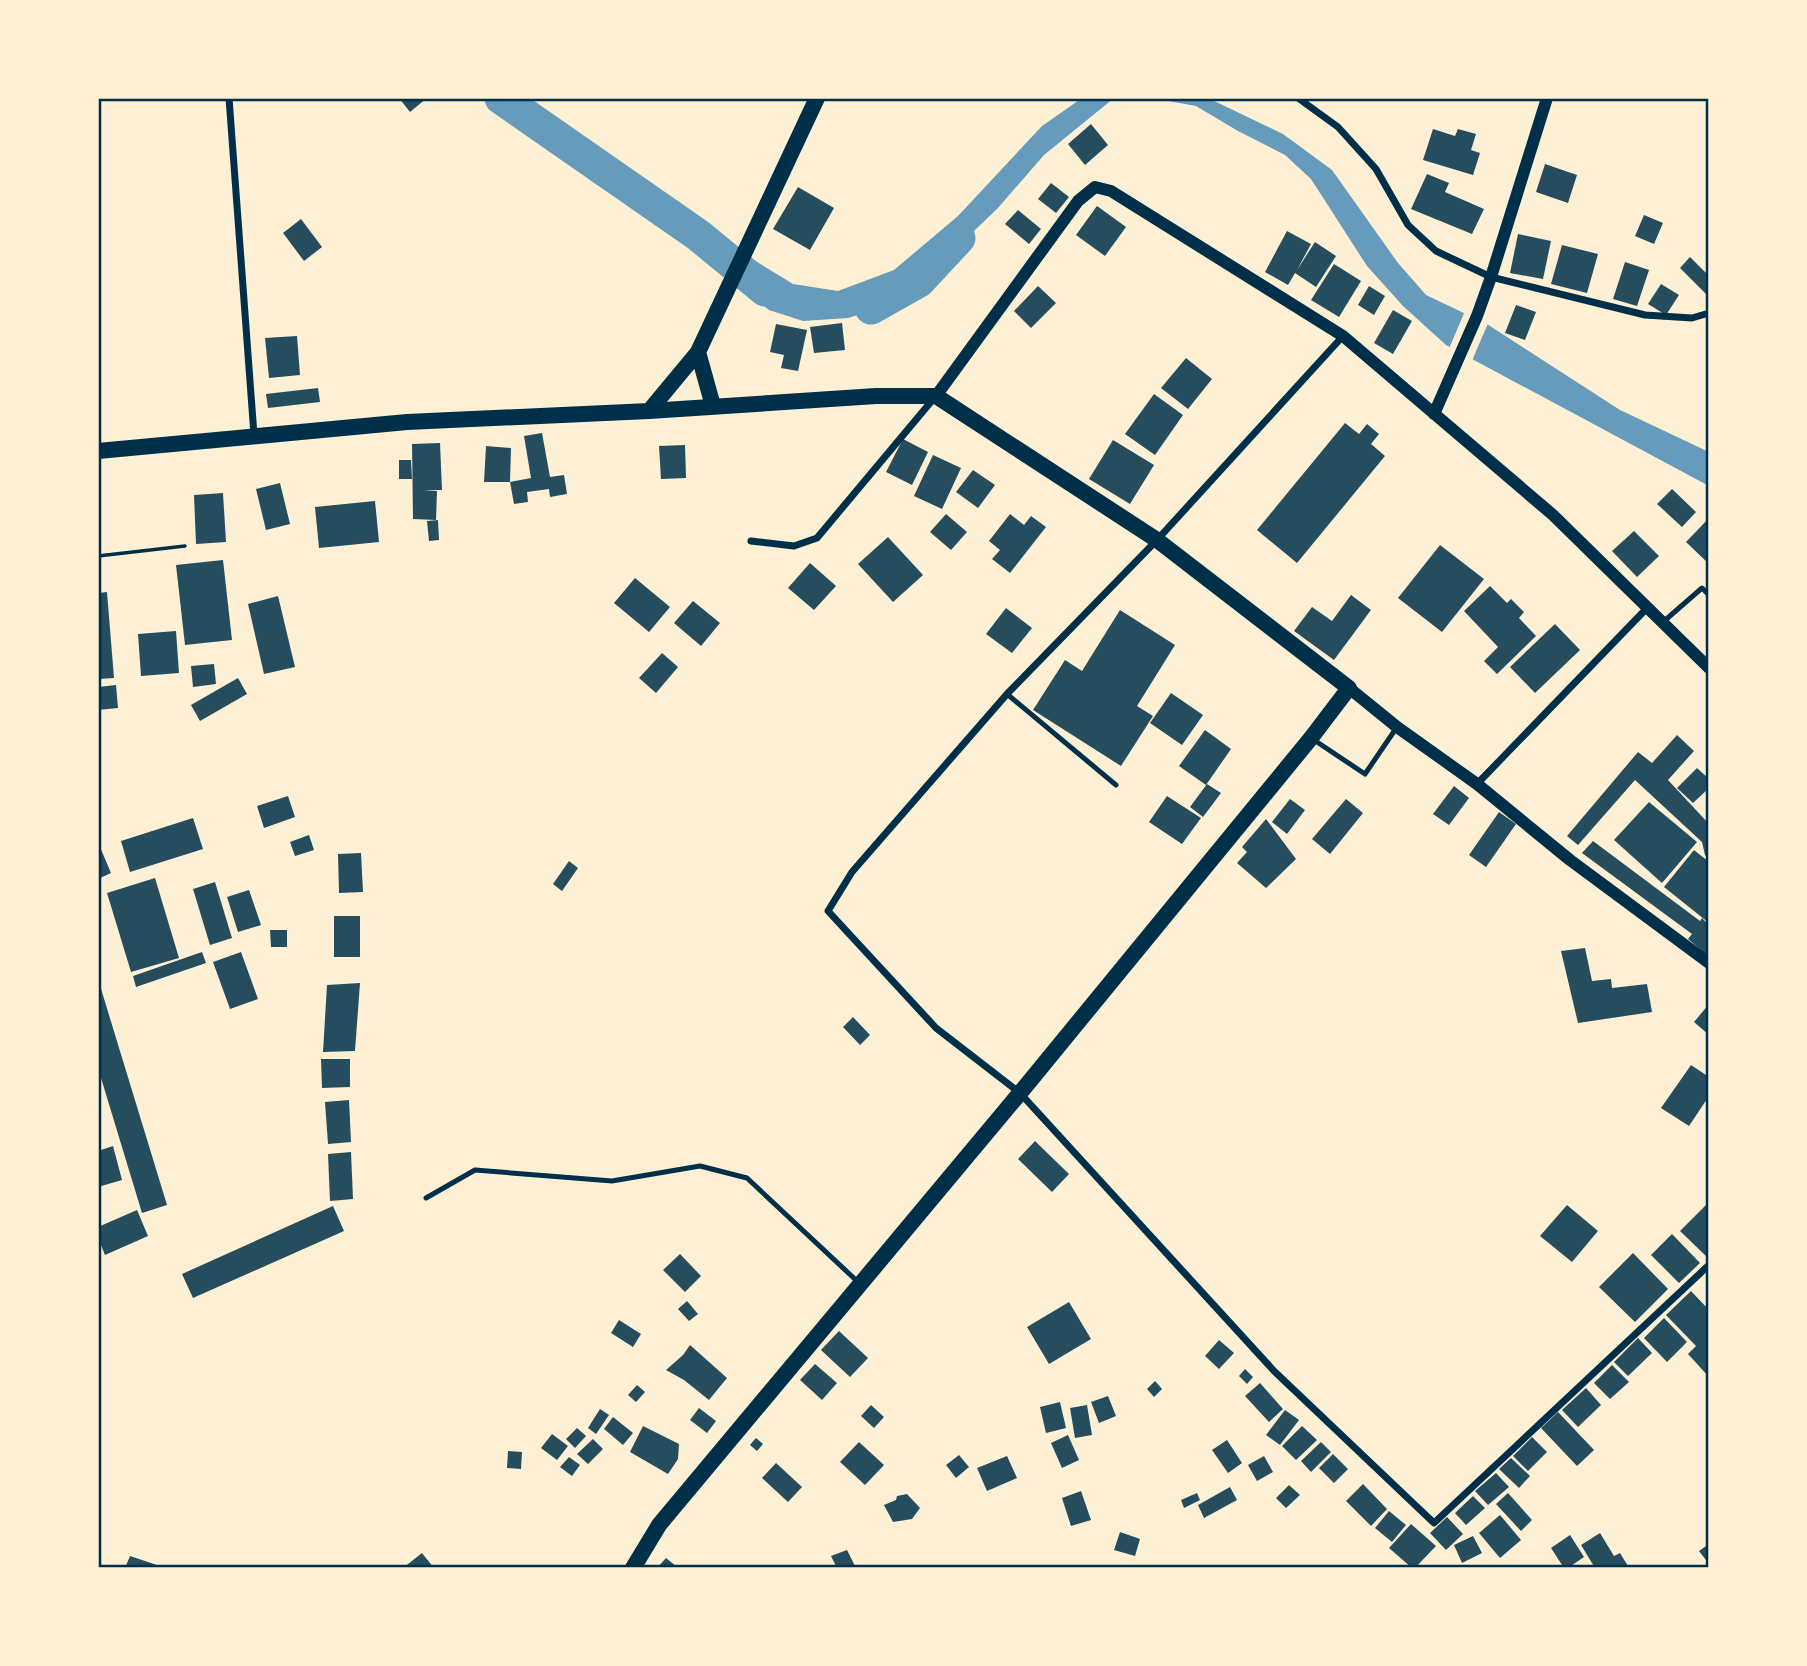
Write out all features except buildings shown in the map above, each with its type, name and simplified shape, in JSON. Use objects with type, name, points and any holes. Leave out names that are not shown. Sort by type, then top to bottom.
[{"type":"main road","points":[[649,411],[698,352],[817,98]]},
{"type":"main road","points":[[698,352],[713,406]]},
{"type":"main road","points":[[98,450],[407,422],[649,411],[877,396],[936,396],[1157,540],[1349,688],[1020,1093],[659,1525],[633,1568]]},
{"type":"street","points":[[229,98],[254,436]]},
{"type":"street","points":[[1298,98],[1338,127],[1376,169],[1408,226],[1436,251],[1491,277],[1645,315],[1692,318],[1709,313]]},
{"type":"street","points":[[1434,414],[1491,277],[1547,98]]},
{"type":"street","points":[[751,541],[794,546],[817,538],[936,396],[1078,201],[1095,187],[1111,191],[1343,336],[1553,514],[1709,668]]},
{"type":"street","points":[[1343,336],[1157,540],[1007,694],[852,872],[828,911],[936,1028],[1020,1093],[1274,1371],[1433,1523],[1709,1265]]},
{"type":"street","points":[[1477,784],[1647,608]]},
{"type":"street","points":[[1349,688],[1397,727],[1477,784],[1570,860],[1709,963]]},
{"type":"lane","points":[[1663,622],[1702,588],[1709,595]]},
{"type":"lane","points":[[1007,694],[1116,785]]},
{"type":"lane","points":[[1311,738],[1365,774],[1397,727]]},
{"type":"lane","points":[[426,1198],[475,1170],[612,1181],[700,1166],[747,1178],[860,1285]]},
{"type":"path","points":[[98,556],[185,546]]},
{"type":"water","points":[[1082,98],[1114,98],[1044,155],[997,209],[957,247],[886,306],[848,318],[803,321],[769,310],[737,284],[749,257],[793,284],[838,291],[894,270],[958,216],[1042,126]]},
{"type":"water","points":[[1114,98],[1208,98],[1283,134],[1332,170],[1398,263],[1426,295],[1487,324],[1620,410],[1709,452],[1709,486],[1446,345],[1403,306],[1367,266],[1311,179],[1285,155],[1196,106],[1163,100]]},
{"type":"pier","points":[[1465,311],[1489,321],[1471,363],[1448,351]]},
{"type":"waterway","points":[[501,98],[698,235],[765,290]]},
{"type":"waterway","points":[[871,308],[919,281],[959,238]]}]
